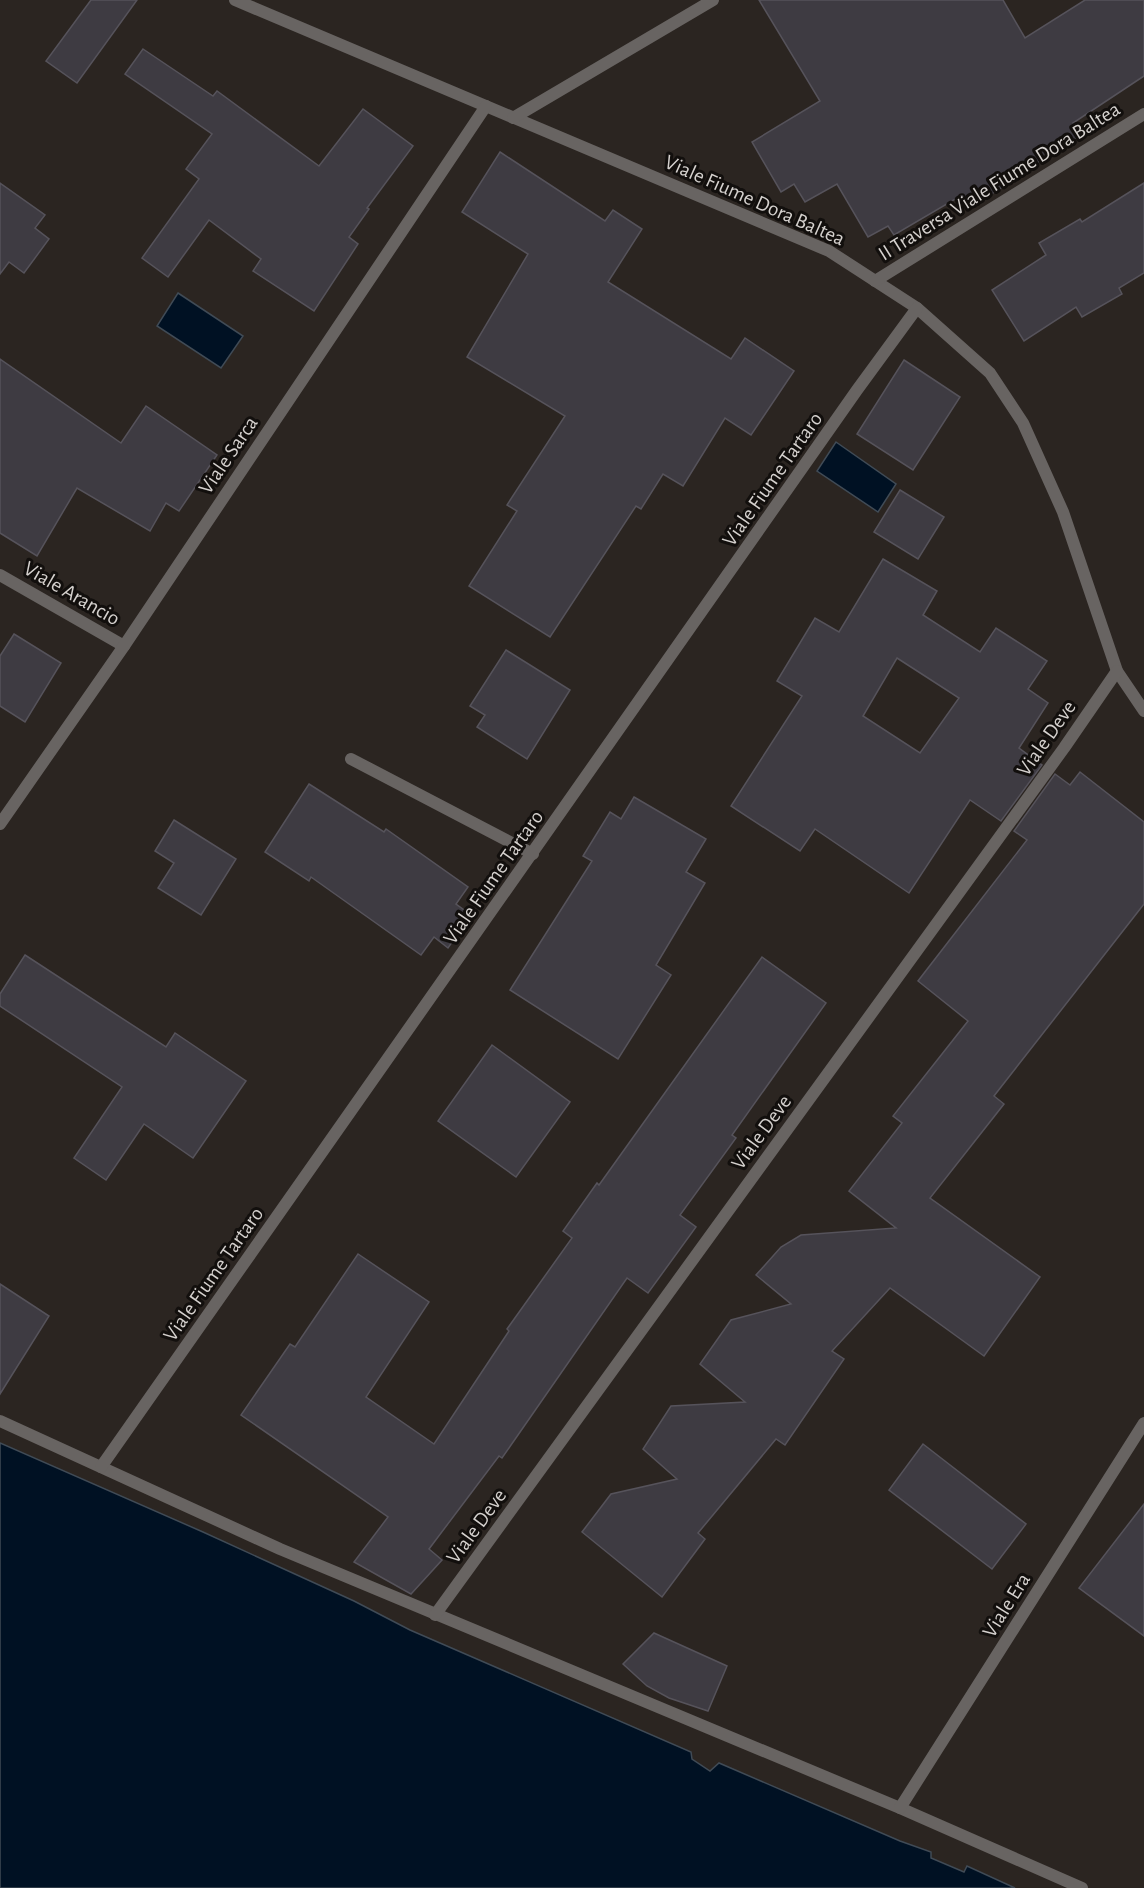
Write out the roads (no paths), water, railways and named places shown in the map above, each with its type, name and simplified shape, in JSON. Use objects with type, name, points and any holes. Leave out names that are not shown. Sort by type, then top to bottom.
[{"type":"street","name":"Viale Fiume Dora Baltea","points":[[235,0],[829,251],[917,308],[990,373],[1023,423],[1063,512],[1117,671],[1144,711]]},
{"type":"street","points":[[513,118],[713,0]]},
{"type":"street","name":"Viale Sarca","points":[[0,824],[124,646],[486,106]]},
{"type":"street","name":"II Traversa Viale Fiume Dora Baltea","points":[[875,281],[1144,114]]},
{"type":"street","name":"Viale Fiume Tartaro","points":[[101,1467],[857,390],[917,308]]},
{"type":"street","name":"Viale Arancio","points":[[0,575],[124,646]]},
{"type":"street","name":"Viale Deve","points":[[435,1615],[1064,748],[1117,671]]},
{"type":"street","points":[[351,759],[533,854]]},
{"type":"street","points":[[0,1421],[280,1549],[900,1808],[1082,1888]]},
{"type":"street","name":"Viale Era","points":[[900,1808],[1144,1423]]},
{"type":"water","points":[[178,293],[243,336],[221,368],[157,326]]},
{"type":"water","points":[[836,442],[896,484],[878,512],[817,471]]},
{"type":"water","points":[[0,1443],[203,1532],[354,1601],[410,1630],[691,1752],[692,1759],[710,1771],[719,1763],[900,1841],[931,1852],[931,1858],[964,1872],[967,1866],[1015,1888],[0,1888]]}]
